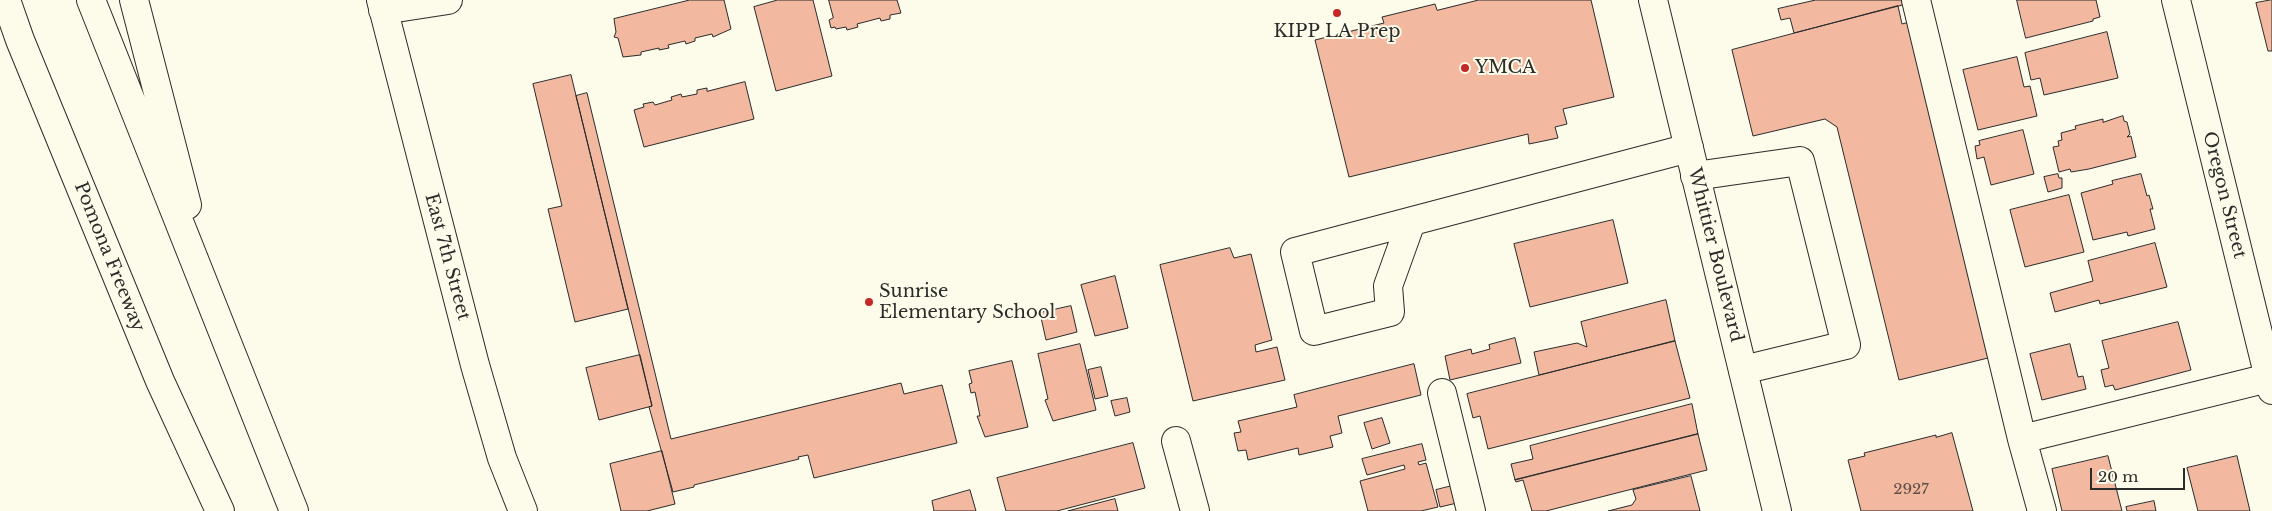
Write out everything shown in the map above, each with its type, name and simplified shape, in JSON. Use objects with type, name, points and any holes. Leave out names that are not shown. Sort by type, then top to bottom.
[{"type":"main road","name":"Pomona Freeway","points":[[6,0],[160,381],[220,511]]},
{"type":"main road","points":[[91,0],[294,511]]},
{"type":"main road","points":[[134,0],[219,325]]},
{"type":"main road","points":[[382,5],[448,0]]},
{"type":"main road","name":"Whittier Boulevard","points":[[1653,0],[1777,511]]},
{"type":"main road","points":[[1916,0],[2022,438],[2042,511]]},
{"type":"main road","name":"Oregon Street","points":[[2176,0],[2271,381]]},
{"type":"main road","name":"East 7th Street","points":[[382,5],[475,365],[502,458],[523,511]]},
{"type":"main road","points":[[1411,222],[1388,286],[1390,312],[1314,331],[1295,252],[1689,148]]},
{"type":"main road","points":[[1696,176],[1800,161],[1846,345],[1743,370]]},
{"type":"main road","points":[[2022,438],[2271,381]]},
{"type":"main road","points":[[1442,393],[1471,511]]},
{"type":"main road","points":[[1176,441],[1195,511]]},
{"type":"building","points":[[690,0],[724,0],[731,29],[713,37],[712,34],[695,38],[695,41],[686,44],[685,41],[668,45],[669,48],[659,50],[659,48],[641,52],[641,55],[623,57],[618,38],[614,37],[616,32],[614,19]]},
{"type":"building","points":[[778,0],[813,0],[832,76],[776,91],[754,7]]},
{"type":"building","points":[[829,0],[897,0],[901,13],[890,15],[890,19],[881,21],[880,18],[857,24],[858,27],[847,30],[846,27],[836,29],[835,27],[831,28],[829,20],[833,18]]},
{"type":"building","name":"YMCA","points":[[1479,0],[1591,0],[1614,97],[1563,109],[1567,124],[1555,127],[1558,138],[1529,144],[1528,134],[1349,177],[1315,40],[1384,23],[1382,17],[1435,4],[1437,10]]},
{"type":"building","points":[[1816,0],[1913,0],[1914,2],[1794,33],[1790,18],[1781,20],[1778,9]]},
{"type":"building","points":[[2017,0],[2096,0],[2100,17],[2093,19],[2093,21],[2026,38]]},
{"type":"building","points":[[2272,0],[2272,51],[2268,51],[2256,3]]},
{"type":"building","points":[[1898,6],[1902,24],[1917,20],[2000,355],[1899,380],[1837,127],[1825,119],[1753,136],[1732,50]]},
{"type":"building","points":[[2107,32],[2118,78],[2044,95],[2040,78],[2031,80],[2025,53]]},
{"type":"building","points":[[2017,57],[2024,87],[2030,86],[2037,116],[1978,130],[1963,70]]},
{"type":"building","points":[[571,75],[628,309],[575,322],[548,209],[562,206],[533,84]]},
{"type":"building","points":[[745,82],[754,119],[644,147],[634,110],[644,107],[643,104],[653,102],[655,105],[672,100],[671,97],[681,94],[682,97],[697,94],[697,90],[707,88],[707,91]]},
{"type":"building","points":[[587,93],[671,439],[901,383],[904,394],[942,385],[957,443],[814,478],[808,455],[673,492],[649,407],[652,406],[576,96]]},
{"type":"building","points":[[2123,116],[2124,121],[2127,122],[2130,134],[2127,137],[2131,136],[2136,157],[2089,169],[2071,172],[2070,169],[2059,172],[2053,147],[2059,146],[2058,141],[2062,140],[2061,133],[2076,129],[2075,126],[2103,119],[2103,122]]},
{"type":"building","points":[[2023,130],[2034,174],[1991,185],[1984,157],[1977,159],[1975,146],[1980,145],[1979,141]]},
{"type":"building","points":[[2058,174],[2059,178],[2062,178],[2062,188],[2048,192],[2044,177]]},
{"type":"building","points":[[2141,174],[2153,209],[2150,209],[2155,229],[2128,236],[2127,232],[2093,240],[2081,193],[2113,184],[2112,181]]},
{"type":"building","points":[[2069,195],[2084,252],[2025,267],[2010,210]]},
{"type":"building","points":[[1613,220],[1628,283],[1530,307],[1514,244]]},
{"type":"building","points":[[2155,243],[2167,287],[2100,304],[2099,300],[2055,312],[2050,293],[2093,281],[2088,261]]},
{"type":"building","points":[[1230,248],[1234,258],[1251,254],[1272,340],[1255,345],[1256,352],[1277,347],[1285,380],[1193,401],[1160,265]]},
{"type":"building","points":[[1115,276],[1128,328],[1095,336],[1081,285]]},
{"type":"building","points":[[1666,300],[1675,341],[1539,375],[1534,352],[1577,343],[1587,347],[1581,322]]},
{"type":"building","points":[[1071,306],[1077,332],[1046,340],[1040,313]]},
{"type":"building","points":[[2178,322],[2191,370],[2115,390],[2113,385],[2105,387],[2101,370],[2109,368],[2102,341]]},
{"type":"building","points":[[1515,338],[1521,363],[1450,380],[1445,356],[1471,349],[1472,354],[1490,349],[1489,345]]},
{"type":"building","points":[[1675,341],[1690,398],[1488,449],[1480,416],[1473,418],[1467,394]]},
{"type":"building","points":[[1080,344],[1096,410],[1053,421],[1045,400],[1048,399],[1038,354]]},
{"type":"building","points":[[2070,344],[2078,377],[2083,376],[2086,389],[2042,400],[2030,354]]},
{"type":"building","points":[[640,355],[652,406],[599,420],[586,368]]},
{"type":"building","points":[[1012,361],[1028,427],[985,437],[977,416],[980,416],[975,392],[971,393],[969,384],[972,383],[969,371]]},
{"type":"building","points":[[1414,364],[1421,395],[1338,416],[1342,433],[1330,436],[1333,447],[1299,455],[1298,448],[1248,460],[1246,450],[1238,451],[1234,433],[1241,432],[1238,421],[1297,407],[1294,395]]},
{"type":"building","points":[[1101,367],[1108,396],[1095,399],[1088,370]]},
{"type":"building","points":[[1127,398],[1130,412],[1115,416],[1111,401]]},
{"type":"building","points":[[1692,404],[1698,434],[1515,480],[1511,464],[1533,459],[1530,446]]},
{"type":"building","points":[[1382,418],[1390,443],[1372,449],[1364,423]]},
{"type":"building","points":[[1952,433],[1973,511],[1861,511],[1848,460],[1865,456],[1864,453],[1936,435],[1936,437]]},
{"type":"building","points":[[1698,434],[1707,470],[1546,511],[1532,511],[1523,480],[1516,482],[1515,480]]},
{"type":"building","points":[[1133,443],[1145,488],[1057,511],[1006,511],[997,478]]},
{"type":"building","points":[[1422,444],[1426,460],[1418,462],[1419,465],[1426,463],[1438,507],[1421,511],[1368,511],[1360,481],[1405,469],[1404,465],[1367,475],[1362,459]]},
{"type":"building","points":[[662,451],[675,504],[647,511],[621,511],[610,464]]},
{"type":"building","points":[[2108,456],[2122,511],[2062,511],[2052,469]]},
{"type":"building","points":[[2237,456],[2250,511],[2198,511],[2187,468]]},
{"type":"building","points":[[1691,476],[1700,511],[1608,511],[1632,505],[1636,499],[1633,490]]},
{"type":"building","points":[[1452,486],[1457,503],[1440,507],[1436,490]]},
{"type":"building","points":[[970,490],[976,511],[934,511],[932,501]]},
{"type":"building","points":[[1115,499],[1118,511],[1068,511]]},
{"type":"building","points":[[2154,501],[2156,511],[2127,511],[2126,507]]},
{"type":"place","name":"KIPP LA Prep","points":[[1337,13]]},
{"type":"place","name":"YMCA","points":[[1465,68]]},
{"type":"place","name":"Sunrise Elementary School","points":[[869,302]]}]
